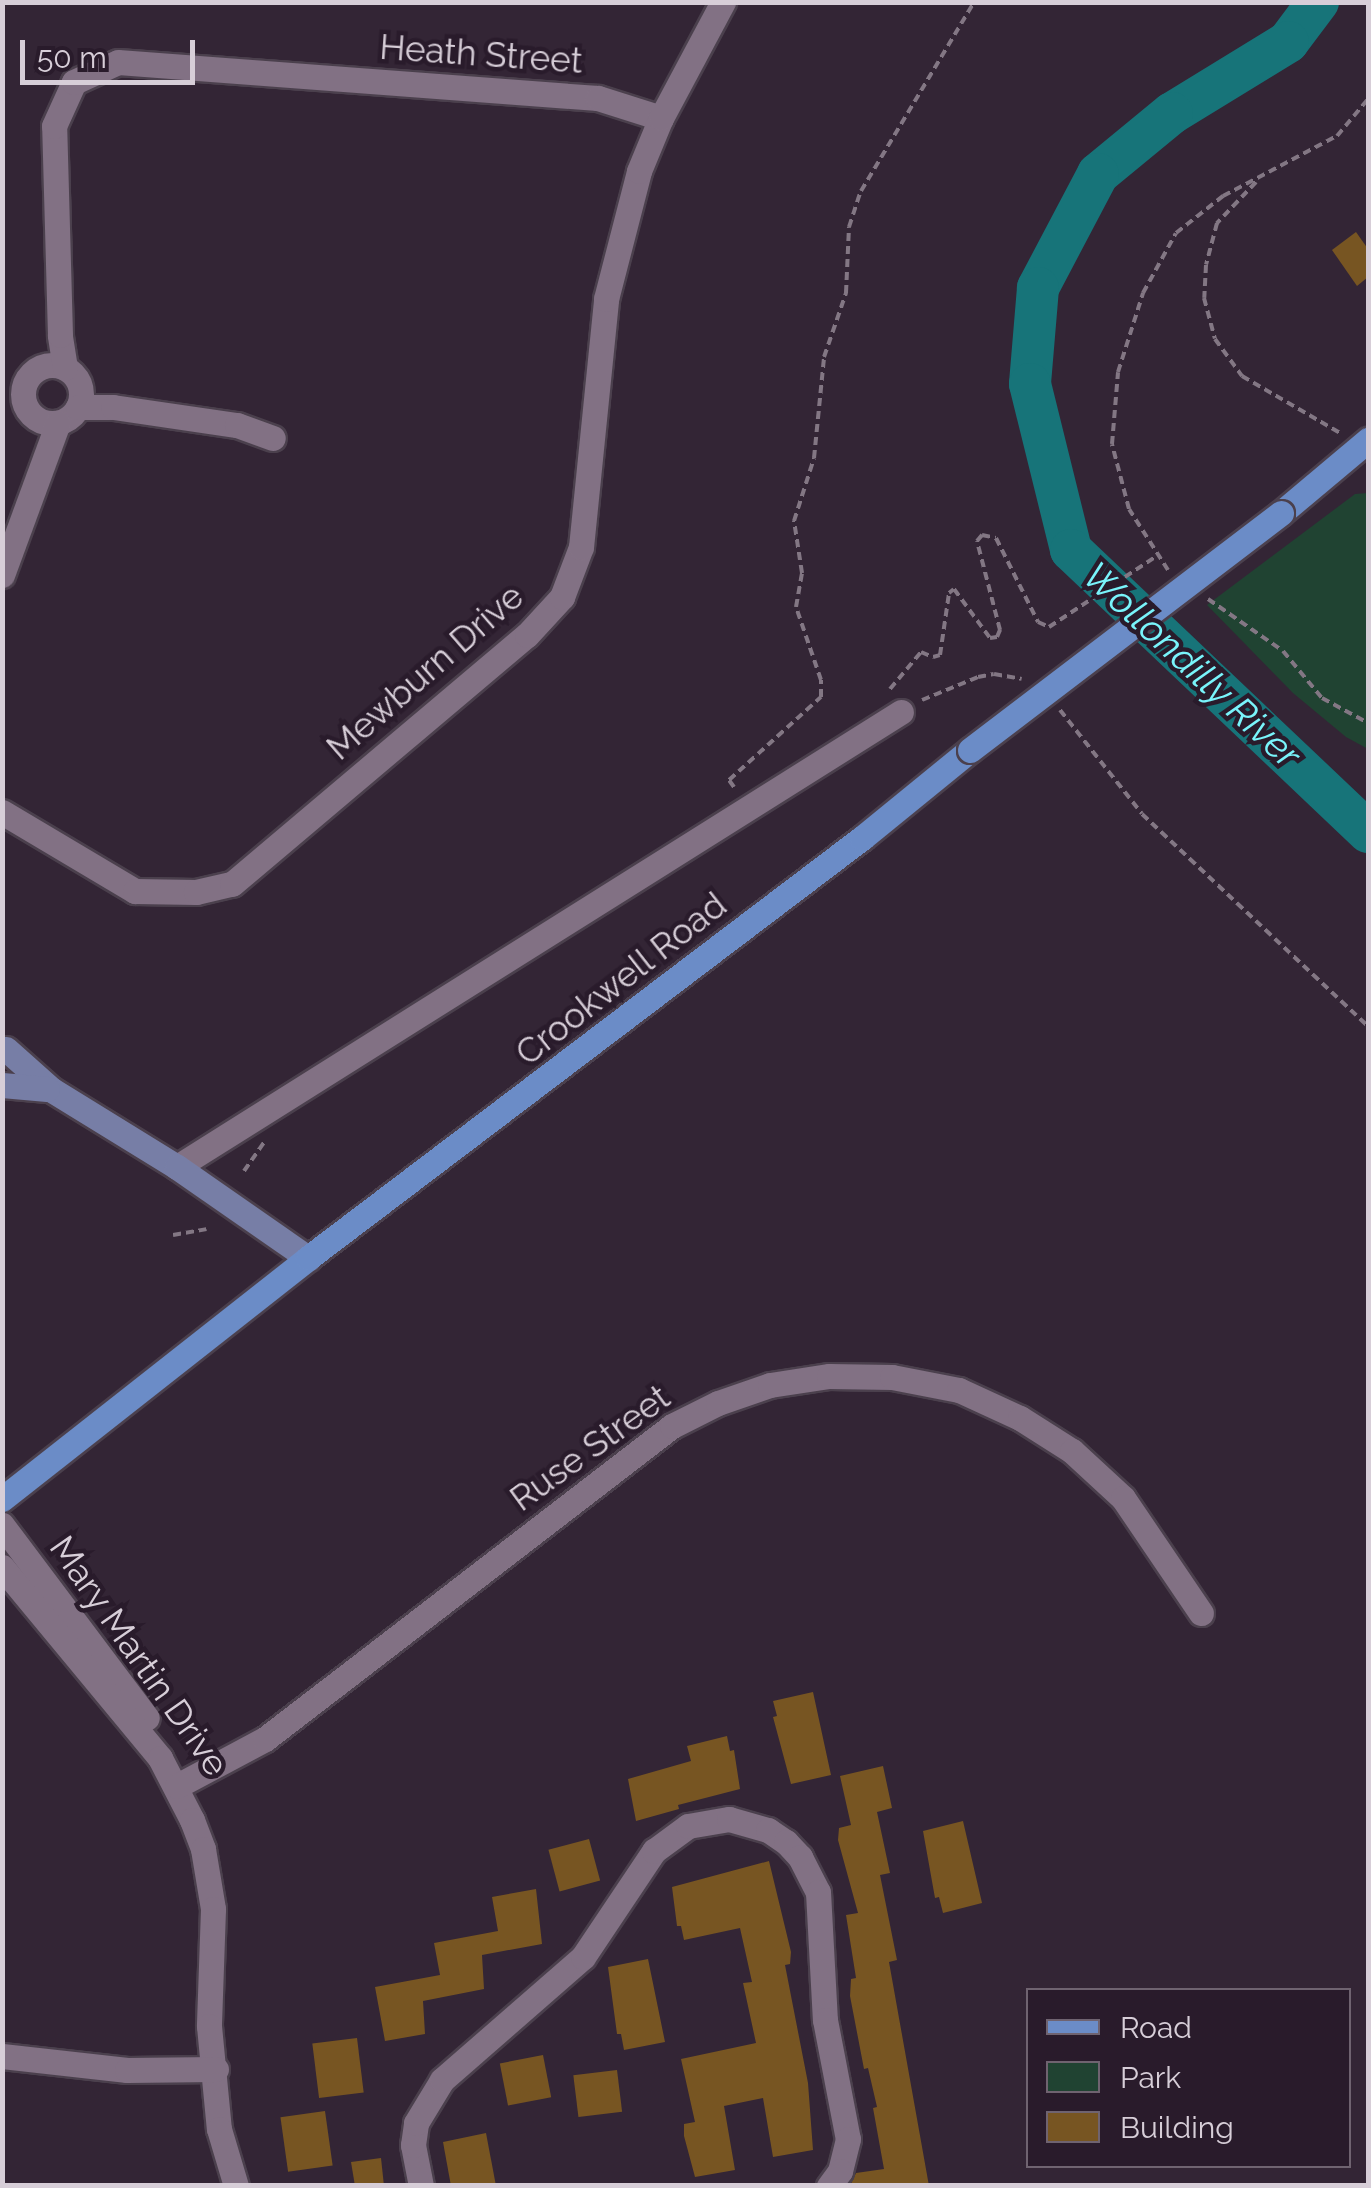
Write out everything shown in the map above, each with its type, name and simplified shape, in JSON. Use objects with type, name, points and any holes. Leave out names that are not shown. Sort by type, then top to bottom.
[{"type":"main road","name":"Crookwell Road","points":[[2,1499],[308,1258],[622,1024],[1366,445]]},
{"type":"street","name":"Mewburn Drive","points":[[2,812],[135,891],[196,892],[232,884],[527,636],[562,597],[581,547],[606,300],[639,171],[661,118],[723,2]]},
{"type":"street","name":"Heath Street","points":[[42,392],[60,335],[54,126],[74,82],[118,62],[598,98],[661,118]]},
{"type":"street","points":[[2,574],[42,459],[42,392],[112,407],[237,425],[273,438]]},
{"type":"street","points":[[177,1167],[747,809],[892,704]]},
{"type":"street","points":[[4,1050],[52,1090],[177,1167],[308,1258]]},
{"type":"street","points":[[2,1086],[52,1090]]},
{"type":"street","name":"Ruse Street","points":[[184,1783],[265,1739],[672,1426],[718,1403],[784,1383],[829,1376],[892,1377],[959,1390],[1020,1418],[1072,1451],[1123,1498],[1201,1613]]},
{"type":"street","name":"Mary Martin Drive","points":[[2,1526],[184,1783],[203,1849],[214,1909],[210,2026],[219,2128],[236,2186]]},
{"type":"street","name":"Mary Martin Drive","points":[[2,1567],[184,1783]]},
{"type":"street","points":[[421,2186],[413,2145],[416,2123],[442,2080],[584,1957],[654,1851],[688,1826],[729,1819],[768,1830],[786,1842],[800,1857],[818,1892],[825,2020],[848,2139],[840,2170],[830,2186]]},
{"type":"street","points":[[2,2056],[64,2066],[216,2069]]},
{"type":"path","points":[[747,809],[729,780],[821,696],[824,688],[796,608],[802,573],[794,521],[814,458],[824,357],[846,293],[849,227],[862,191],[974,2]]},
{"type":"path","points":[[1180,578],[1155,556],[1129,509],[1112,444],[1118,372],[1143,293],[1176,233],[1223,196],[1337,136],[1368,99]]},
{"type":"path","points":[[1266,174],[1237,197],[1218,223],[1206,265],[1204,298],[1215,339],[1242,376],[1366,445]]},
{"type":"path","points":[[892,704],[921,652],[933,658],[940,655],[948,593],[954,588],[990,638],[1000,630],[977,541],[982,535],[996,538],[1038,622],[1057,626],[1155,556]]},
{"type":"path","points":[[1194,589],[1283,651],[1322,698],[1368,724]]},
{"type":"path","points":[[892,704],[994,674],[1028,681]]},
{"type":"path","points":[[1050,698],[1142,814],[1368,1026]]},
{"type":"path","points":[[244,1171],[265,1141]]},
{"type":"path","points":[[173,1234],[206,1229]]},
{"type":"green space","points":[[1368,493],[1368,749],[1346,737],[1293,693],[1207,605],[1355,494]]},
{"type":"building","points":[[1356,232],[1368,249],[1368,277],[1357,286],[1332,250]]},
{"type":"building","points":[[813,1692],[831,1775],[791,1784],[773,1717],[777,1716],[773,1701]]},
{"type":"building","points":[[727,1736],[730,1751],[734,1750],[740,1789],[636,1821],[628,1779],[691,1761],[687,1746]]},
{"type":"building","points":[[883,1766],[892,1808],[877,1812],[890,1873],[880,1875],[897,1960],[889,1962],[929,2186],[850,2186],[856,2173],[884,2169],[873,2108],[877,2107],[868,2068],[864,2069],[850,1996],[851,1979],[856,1978],[846,1915],[858,1913],[838,1840],[839,1828],[851,1825],[840,1776]]},
{"type":"building","points":[[963,1821],[982,1903],[943,1913],[939,1897],[935,1898],[923,1831]]},
{"type":"building","points":[[589,1839],[600,1881],[560,1891],[548,1850]]},
{"type":"building","points":[[769,1861],[791,1952],[790,1964],[785,1965],[808,2083],[813,2150],[773,2157],[763,2098],[724,2106],[735,2170],[695,2177],[684,2124],[695,2122],[681,2059],[756,2043],[743,1983],[752,1982],[740,1928],[684,1940],[681,1926],[677,1926],[672,1887]]},
{"type":"building","points":[[536,1889],[542,1944],[482,1955],[484,1989],[423,2001],[425,2034],[385,2041],[375,1987],[440,1975],[434,1943],[498,1931],[492,1897]]},
{"type":"building","points":[[648,1959],[665,2042],[624,2050],[621,2034],[617,2034],[608,1967]]},
{"type":"building","points":[[357,2038],[364,2093],[319,2098],[312,2043]]},
{"type":"building","points":[[543,2055],[551,2097],[508,2106],[500,2063]]},
{"type":"building","points":[[617,2070],[622,2112],[578,2117],[573,2075]]},
{"type":"building","points":[[325,2111],[333,2165],[288,2172],[280,2117]]},
{"type":"building","points":[[486,2133],[496,2186],[451,2186],[443,2142]]},
{"type":"building","points":[[381,2158],[384,2186],[355,2186],[351,2162]]},
{"type":"waterway","name":"Wollondilly River","points":[[1318,2],[1288,42],[1172,113],[1098,174],[1038,288],[1030,384],[1071,550],[1368,832]]}]
